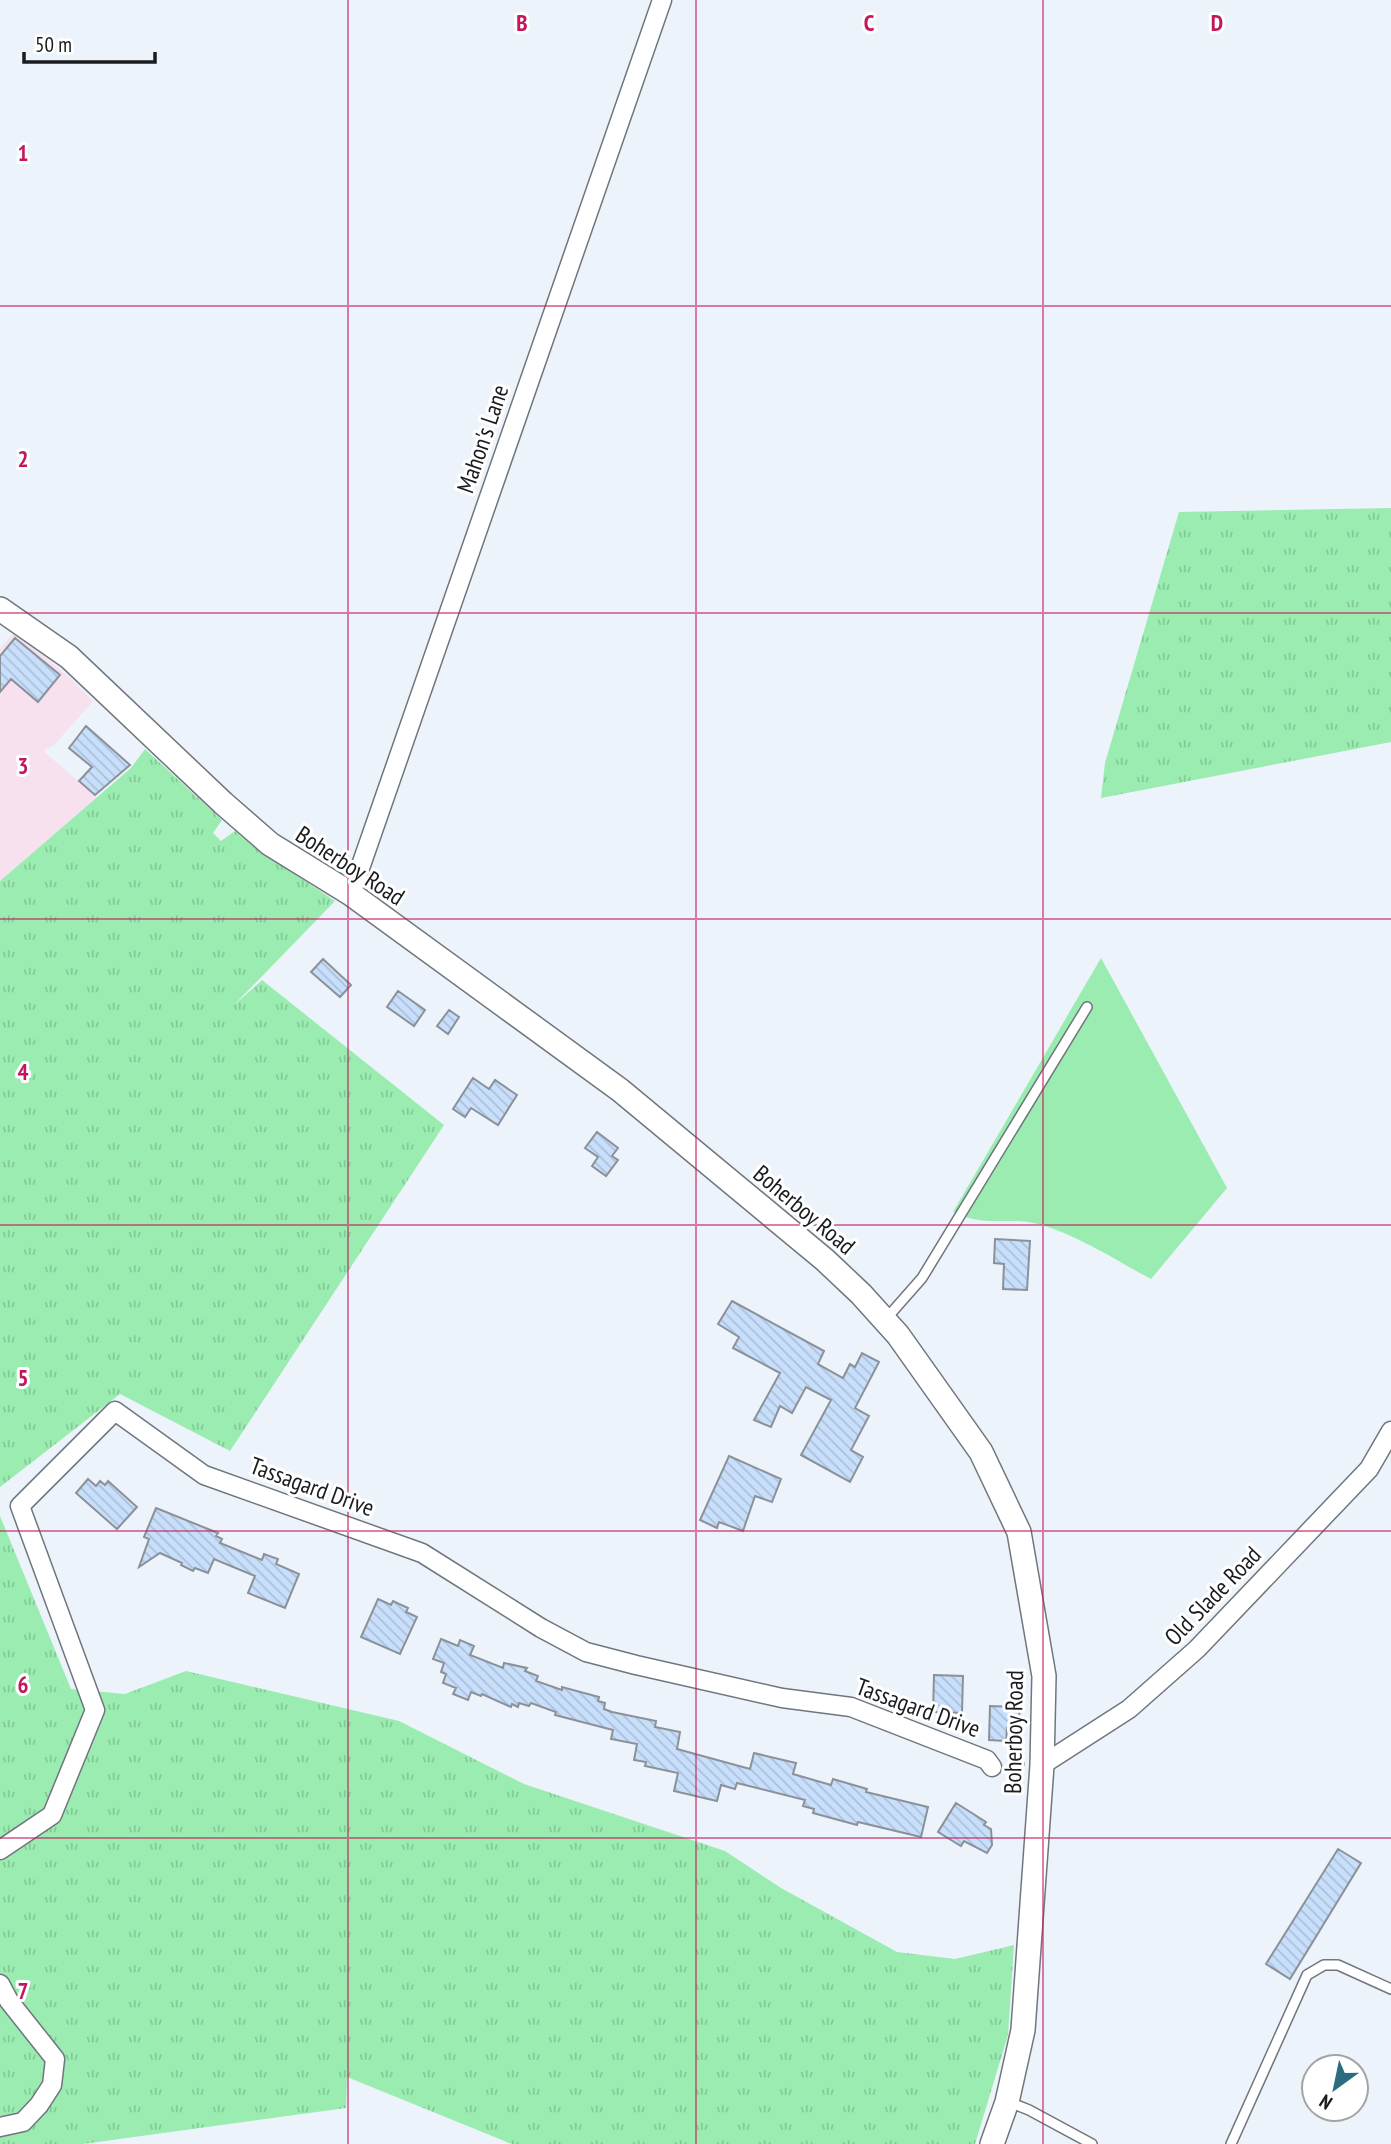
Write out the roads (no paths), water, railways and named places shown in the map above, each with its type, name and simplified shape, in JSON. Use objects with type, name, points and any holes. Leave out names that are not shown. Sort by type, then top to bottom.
[{"type":"street","name":"Mahon's Lane","points":[[351,894],[662,0]]},
{"type":"street","name":"Boherboy Road","points":[[0,609],[68,657],[270,844],[351,894],[620,1090],[825,1260],[898,1335],[981,1452],[1019,1532],[1044,1676],[1042,1765],[1023,2030],[1007,2102],[992,2144]]},
{"type":"street","name":"Tassagard Drive","points":[[0,1850],[52,1815],[94,1710],[20,1506],[115,1411],[204,1475],[422,1553],[529,1621],[586,1651],[782,1698],[851,1707],[987,1760],[992,1767]]},
{"type":"street","name":"Old Slade Road","points":[[1042,1765],[1129,1709],[1198,1649],[1369,1469],[1388,1442]]},
{"type":"street","points":[[0,1984],[9,2001],[39,2035],[55,2059],[52,2085],[39,2105],[23,2122],[0,2127]]},
{"type":"lane","points":[[885,1320],[922,1278],[1087,1007]]},
{"type":"lane","points":[[1231,2144],[1307,1975],[1324,1965],[1338,1965],[1391,1989]]},
{"type":"lane","points":[[1007,2102],[1029,2110],[1092,2144]]}]
